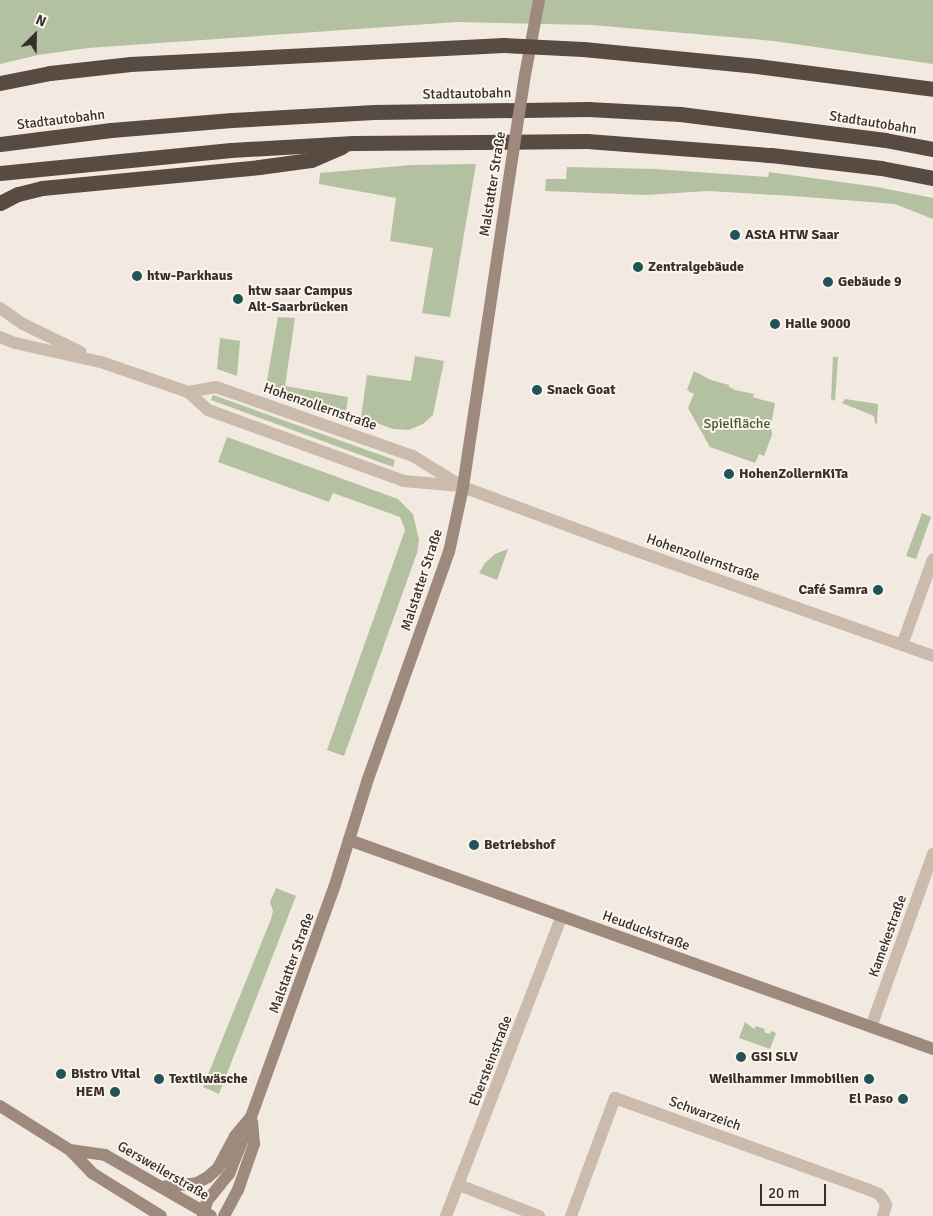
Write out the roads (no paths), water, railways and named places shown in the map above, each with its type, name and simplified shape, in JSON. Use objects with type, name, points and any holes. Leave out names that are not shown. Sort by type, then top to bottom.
[{"type":"highway","points":[[0,83],[50,73],[130,64],[456,46],[530,46],[583,49],[757,66],[933,89]]},
{"type":"highway","name":"Stadtautobahn","points":[[0,144],[111,130],[232,120],[374,112],[588,110],[680,114],[885,140],[933,149]]},
{"type":"highway","points":[[0,173],[231,150],[353,142],[587,141],[679,146],[881,168],[933,178]]},
{"type":"highway","points":[[0,202],[18,194],[42,188],[259,167],[311,160],[353,142]]},
{"type":"main road","name":"Malstatter Straße","points":[[161,1187],[196,1183],[208,1177],[218,1168],[235,1136],[251,1117],[329,904],[349,840],[449,552],[463,486],[511,166],[539,0]]},
{"type":"main road","name":"Heuduckstraße","points":[[349,840],[933,1049]]},
{"type":"main road","name":"Gersweilerstraße","points":[[0,1106],[70,1150],[92,1173],[161,1216]]},
{"type":"main road","name":"Malstatter Straße","points":[[224,1216],[238,1190],[254,1144],[251,1117]]},
{"type":"main road","points":[[206,1215],[208,1201],[229,1174],[251,1117]]},
{"type":"main road","name":"Gersweilerstraße","points":[[70,1150],[105,1155],[206,1215]]},
{"type":"street","name":"Hohenzollernstraße","points":[[0,308],[23,324],[102,362],[188,392],[208,410],[396,478],[463,486]]},
{"type":"street","name":"Hohenzollernstraße","points":[[0,337],[15,343],[102,362]]},
{"type":"street","name":"Hohenzollernstraße","points":[[188,392],[216,387],[413,456],[463,486],[617,544],[933,656]]},
{"type":"street","points":[[902,645],[933,559]]},
{"type":"street","name":"Kamekestraße","points":[[871,1027],[933,854]]},
{"type":"street","name":"Ebersteinstraße","points":[[446,1216],[562,916]]},
{"type":"street","name":"Schwarzeich","points":[[572,1216],[615,1098],[867,1188],[879,1194],[883,1199],[886,1205],[883,1216]]},
{"type":"street","points":[[459,1185],[539,1216]]},
{"type":"place","name":"AStA HTW Saar","points":[[735,235]]},
{"type":"place","name":"Zentralgebäude","points":[[638,267]]},
{"type":"place","name":"htw-Parkhaus","points":[[137,276]]},
{"type":"place","name":"Gebäude 9","points":[[828,282]]},
{"type":"place","name":"htw saar Campus Alt-Saarbrücken","points":[[238,299]]},
{"type":"place","name":"Halle 9000","points":[[775,324]]},
{"type":"place","name":"Snack Goat","points":[[537,390]]},
{"type":"place","name":"HohenZollernKiTa","points":[[729,474]]},
{"type":"place","name":"Café Samra","points":[[878,590]]},
{"type":"place","name":"Betriebshof","points":[[474,845]]},
{"type":"place","name":"GSI SLV","points":[[741,1057]]},
{"type":"place","name":"Bistro Vital","points":[[61,1074]]},
{"type":"place","name":"Textilwäsche","points":[[159,1079]]},
{"type":"place","name":"Weilhammer Immobilien","points":[[869,1079]]},
{"type":"place","name":"HEM","points":[[115,1092]]},
{"type":"place","name":"El Paso","points":[[903,1099]]},
{"type":"park label","name":"Spielfläche","points":[[737,424]]}]
